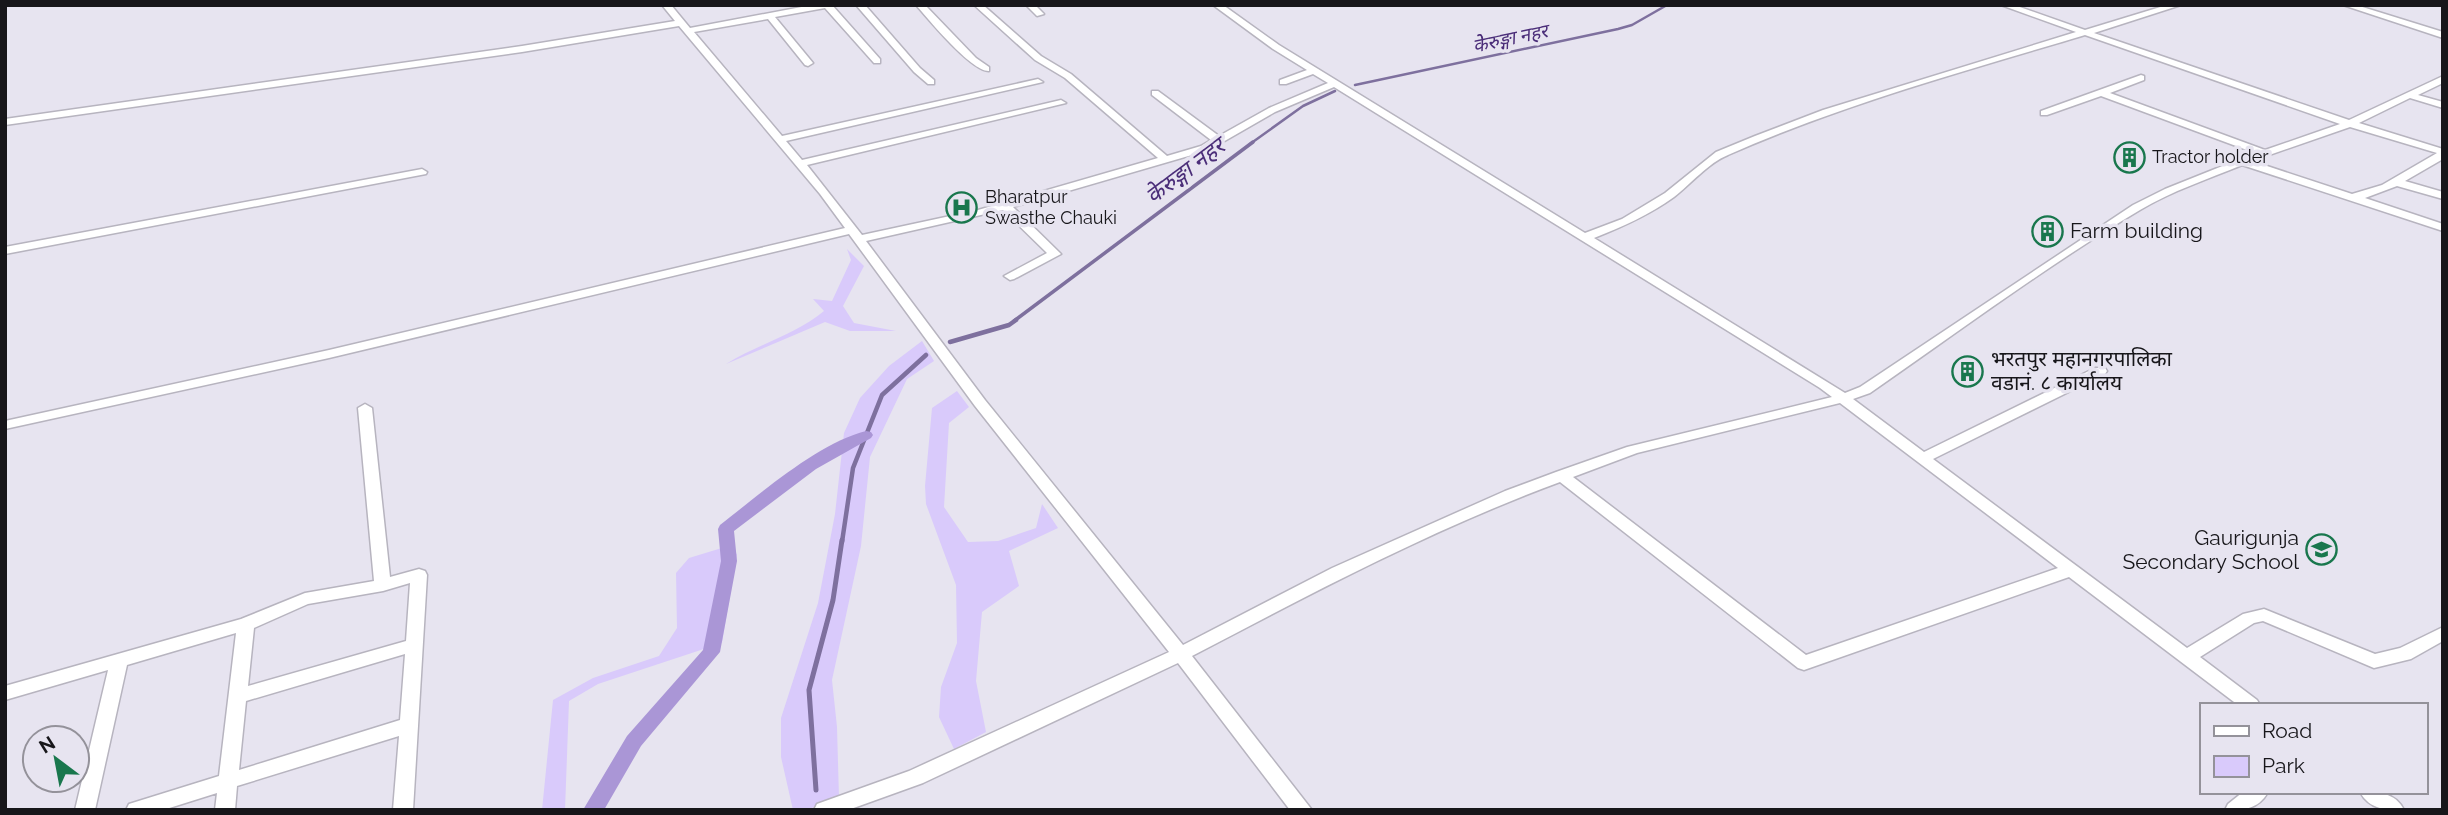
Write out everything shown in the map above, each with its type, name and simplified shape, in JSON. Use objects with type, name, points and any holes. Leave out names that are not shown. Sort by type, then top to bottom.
[{"type":"street","points":[[666,5],[800,163],[980,403],[1181,654],[1301,810]]},
{"type":"street","points":[[5,122],[770,16],[827,5],[877,61]]},
{"type":"street","points":[[860,5],[931,82]]},
{"type":"street","points":[[920,5],[973,60],[986,69]]},
{"type":"street","points":[[978,5],[1038,58],[1068,76],[1164,159]]},
{"type":"street","points":[[1030,5],[1040,14]]},
{"type":"street","points":[[1217,5],[1335,83],[1587,236],[1844,398],[2248,703]]},
{"type":"street","points":[[2005,5],[2350,124],[2443,153]]},
{"type":"street","points":[[1587,236],[1626,221],[1669,195],[1720,154],[1759,138],[1826,112],[2177,5]]},
{"type":"street","points":[[2347,5],[2443,35]]},
{"type":"street","points":[[770,16],[808,63]]},
{"type":"street","points":[[1283,82],[1315,70]]},
{"type":"street","points":[[2044,113],[2141,78]]},
{"type":"street","points":[[824,810],[916,776],[1181,654],[1338,572],[1510,495],[1632,450],[1772,413],[1844,398],[1865,390],[2137,207],[2242,161],[2350,124],[2443,79]]},
{"type":"street","points":[[781,139],[1038,82]]},
{"type":"street","points":[[5,425],[855,234],[1005,206],[1205,148],[1272,110],[1335,83]]},
{"type":"street","points":[[1155,93],[1219,141]]},
{"type":"street","points":[[2102,93],[2265,153]]},
{"type":"street","points":[[2409,95],[2443,105]]},
{"type":"street","points":[[800,163],[1061,103]]},
{"type":"street","points":[[2348,197],[2360,197],[2443,153]]},
{"type":"street","points":[[2242,161],[2443,228]]},
{"type":"street","points":[[5,251],[422,172]]},
{"type":"street","points":[[2393,181],[2443,196]]},
{"type":"street","points":[[1005,206],[1055,254],[1010,276]]},
{"type":"street","points":[[1923,458],[2100,371]]},
{"type":"street","points":[[365,408],[383,585]]},
{"type":"street","points":[[1561,475],[1804,663],[2071,570]]},
{"type":"street","points":[[5,693],[246,624],[305,599],[383,585],[419,575],[403,810]]},
{"type":"street","points":[[2186,657],[2249,618],[2264,615],[2374,661],[2405,654],[2443,633]]},
{"type":"street","points":[[225,810],[246,624]]},
{"type":"street","points":[[238,696],[414,645]]},
{"type":"street","points":[[85,810],[119,660]]},
{"type":"street","points":[[136,810],[409,725]]},
{"type":"street","points":[[2235,810],[2255,794]]},
{"type":"street","points":[[2373,794],[2394,810]]},
{"type":"green space","points":[[847,249],[864,266],[843,306],[854,323],[896,331],[850,331],[825,322],[726,364],[801,327],[824,311],[813,299],[832,301],[851,260]]},
{"type":"green space","points":[[922,341],[934,361],[907,379],[870,457],[861,546],[832,680],[837,727],[839,798],[806,810],[793,810],[781,757],[781,718],[818,603],[835,514],[844,433],[860,398],[889,366]]},
{"type":"green space","points":[[957,391],[969,407],[949,423],[944,507],[968,542],[998,541],[1036,528],[1042,504],[1058,528],[1009,551],[1019,586],[982,612],[976,681],[986,732],[954,749],[939,717],[941,687],[957,643],[956,585],[926,504],[925,486],[932,408]]},
{"type":"green space","points":[[725,547],[737,554],[722,643],[598,684],[569,701],[565,810],[542,810],[553,700],[593,678],[659,656],[677,628],[676,573],[689,558]]},
{"type":"waterway","name":"केेरुङ्गा नहर","points":[[1355,85],[1618,29],[1632,25],[1667,5]]},
{"type":"waterway","name":"केरुङ्गा नहर","points":[[1250,144],[1303,106],[1335,91]]},
{"type":"waterway","name":"केरुङ्गा नहर","points":[[1014,321],[1253,142]]},
{"type":"waterway","name":"केरुङ्गा नहर","points":[[950,342],[1009,325],[1016,320]]},
{"type":"waterway","points":[[842,542],[853,468],[882,395],[926,355]]},
{"type":"waterway","points":[[593,810],[634,741],[711,652],[729,561],[726,529],[810,465],[866,435]]},
{"type":"waterway","points":[[816,790],[809,690],[833,600],[842,540]]},
{"type":"place","name":"Tractor holder","points":[[2129,157]]},
{"type":"place","name":"Bharatpur Swasthe Chauki","points":[[962,207]]},
{"type":"place","name":"Farm building","points":[[2047,231]]},
{"type":"place","name":"भरतपुर महानगरपालिका वडानं. ८ कार्यालय","points":[[1968,371]]},
{"type":"place","name":"Gaurigunja Secondary School","points":[[2322,550]]}]
